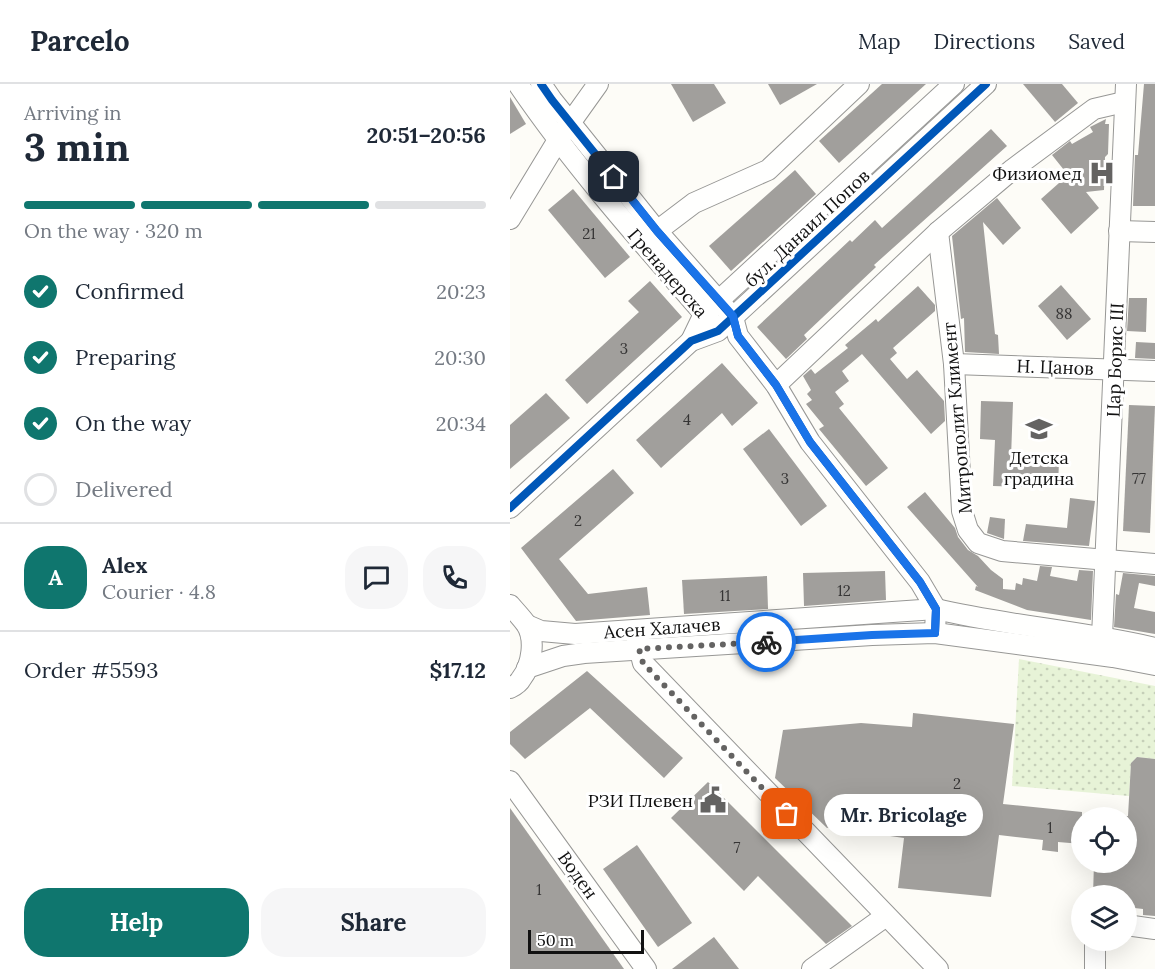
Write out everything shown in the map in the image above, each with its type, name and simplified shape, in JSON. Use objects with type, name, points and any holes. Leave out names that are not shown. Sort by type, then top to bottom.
[{"type":"street","name":"Гренадерска","points":[[518,84],[558,140],[718,331],[738,336]]},
{"type":"street","name":"Гренадерска","points":[[541,84],[657,231],[733,316],[738,336],[776,385],[810,442],[920,582],[936,609]]},
{"type":"street","points":[[510,219],[558,140],[598,84]]},
{"type":"street","points":[[657,231],[694,204],[768,170],[840,91],[859,84]]},
{"type":"street","name":"бул. Данаил Попов","points":[[692,341],[704,314],[954,84]]},
{"type":"street","name":"бул. Данаил Попов","points":[[510,507],[692,341],[718,331],[986,84]]},
{"type":"street","points":[[776,385],[938,232],[1013,169],[1094,110],[1125,93]]},
{"type":"street","name":"Цар Борис III","points":[[1102,637],[1116,368],[1125,93]]},
{"type":"street","points":[[1119,231],[1155,232]]},
{"type":"street","name":"Митрополит Климент","points":[[938,232],[954,364],[962,511],[968,530],[978,543],[1002,551],[1155,564]]},
{"type":"street","name":"Н. Цанов","points":[[954,364],[1155,371]]},
{"type":"street","points":[[510,605],[527,625],[531,639],[531,656],[527,668],[521,680],[510,688]]},
{"type":"street","points":[[935,633],[936,609]]},
{"type":"street","name":"Асен Халачев","points":[[527,668],[562,656],[637,640],[936,609],[1155,648]]},
{"type":"street","name":"Асен Халачев","points":[[527,625],[541,631],[637,640],[935,633],[1113,657],[1155,665]]},
{"type":"street","points":[[637,640],[643,663],[650,672],[938,969]]},
{"type":"street","name":"Воден","points":[[510,781],[646,969]]},
{"type":"street","points":[[812,969],[886,916]]},
{"type":"street","points":[[1137,927],[1155,929]]},
{"type":"street","points":[[1095,951],[1095,969]]},
{"type":"green space","points":[[1019,659],[1155,686],[1155,759],[1137,757],[1131,763],[1129,796],[1012,786]]},
{"type":"building","points":[[671,84],[714,84],[726,103],[693,122]]},
{"type":"building","points":[[768,84],[817,84],[780,105]]},
{"type":"building","points":[[882,84],[926,84],[839,163],[819,141]]},
{"type":"building","points":[[1023,84],[1062,84],[1078,103],[1055,122]]},
{"type":"building","points":[[1144,84],[1155,84],[1155,206],[1133,206],[1135,155],[1138,155]]},
{"type":"building","points":[[510,97],[526,124],[510,134]]},
{"type":"building","points":[[1106,119],[1105,124],[1109,124],[1104,190],[1086,192],[1099,208],[1071,234],[1041,199],[1068,175],[1052,155],[1070,141],[1072,144],[1093,132],[1090,127]]},
{"type":"building","points":[[991,129],[1007,146],[874,265],[876,267],[804,335],[807,339],[786,359],[757,327],[850,240],[852,242],[875,220],[882,228]]},
{"type":"building","points":[[795,170],[816,194],[731,271],[709,246]]},
{"type":"building","points":[[573,189],[630,257],[605,278],[548,210]]},
{"type":"building","points":[[997,198],[1021,228],[1003,245],[983,222],[999,354],[965,352],[964,318],[961,319],[952,236]]},
{"type":"building","points":[[650,281],[682,317],[587,404],[565,380],[639,312],[628,301]]},
{"type":"building","points":[[1061,285],[1091,319],[1067,340],[1038,306]]},
{"type":"building","points":[[918,286],[935,305],[935,311],[893,348],[897,353],[890,359],[907,379],[917,370],[944,401],[945,421],[931,434],[862,354],[842,371],[849,381],[835,392],[844,404],[839,408],[888,468],[866,486],[819,429],[824,426],[806,404],[812,400],[807,394],[811,390],[803,376],[811,369],[815,374],[848,348],[845,345],[876,319],[878,322]]},
{"type":"building","points":[[1129,298],[1147,298],[1146,332],[1127,331]]},
{"type":"building","points":[[1136,342],[1155,343],[1155,359],[1135,358]]},
{"type":"building","points":[[722,363],[758,403],[732,426],[722,413],[661,468],[636,440]]},
{"type":"building","points":[[546,393],[570,418],[510,469],[510,425]]},
{"type":"building","points":[[981,401],[1013,402],[1011,458],[1059,460],[1058,488],[993,486],[995,440],[980,439]]},
{"type":"building","points":[[1129,405],[1155,406],[1150,533],[1123,531]]},
{"type":"building","points":[[769,429],[827,506],[801,526],[743,449]]},
{"type":"building","points":[[613,469],[634,493],[559,559],[588,594],[647,587],[650,615],[576,621],[521,548]]},
{"type":"building","points":[[925,492],[955,528],[958,537],[968,550],[1003,579],[1003,589],[1015,590],[1016,583],[1022,585],[1023,578],[1037,581],[1040,566],[1052,567],[1050,576],[1077,581],[1079,570],[1093,571],[1091,620],[1027,610],[975,590],[976,586],[978,587],[907,507]]},
{"type":"building","points":[[1070,498],[1095,501],[1089,546],[1023,541],[1026,524],[1067,528]]},
{"type":"building","points":[[990,517],[1005,519],[1004,539],[987,533]]},
{"type":"building","points":[[885,571],[886,600],[804,606],[803,573]]},
{"type":"building","points":[[1123,573],[1155,576],[1155,586],[1139,583],[1134,608],[1155,612],[1155,634],[1114,627],[1116,594],[1119,595]]},
{"type":"building","points":[[767,576],[768,609],[684,614],[682,580]]},
{"type":"building","points":[[587,671],[683,758],[664,778],[590,708],[525,759],[510,744],[510,732]]},
{"type":"building","points":[[913,713],[1014,724],[1003,804],[1071,811],[1071,843],[1058,842],[1058,852],[1042,850],[1043,840],[999,835],[991,897],[898,888],[904,838],[876,834],[877,821],[853,820],[827,828],[775,778],[783,730],[861,723],[912,727]]},
{"type":"building","points":[[1137,757],[1155,759],[1155,916],[1143,915],[1143,909],[1137,908],[1137,885],[1093,885],[1094,873],[1137,873],[1137,807],[1129,807],[1131,763]]},
{"type":"building","points":[[708,782],[852,926],[826,944],[758,876],[744,891],[671,818]]},
{"type":"building","points":[[510,808],[624,969],[510,969]]},
{"type":"building","points":[[637,845],[692,923],[658,947],[603,869]]},
{"type":"building","points":[[714,937],[739,969],[672,969]]},
{"type":"cycle path","points":[[541,84],[657,231],[733,317],[738,336],[776,385],[810,442],[920,582],[936,609],[935,633]]},
{"type":"cycle path","points":[[510,508],[691,341],[718,331],[986,84]]},
{"type":"way so far","points":[[766,642],[639,649],[643,663],[787,814]]},
{"type":"place","name":"Физиомед","points":[[1102,173]]},
{"type":"place","name":"Детска градина","points":[[1039,429]]},
{"type":"place","name":"РЗИ Плевен","points":[[713,800]]},
{"type":"place","name":"Mr. Bricolage","points":[[787,814]]},
{"type":"route","points":[[614,177],[657,231],[733,316],[738,336],[776,385],[800,428],[920,582],[936,609],[935,633],[766,642]]}]
